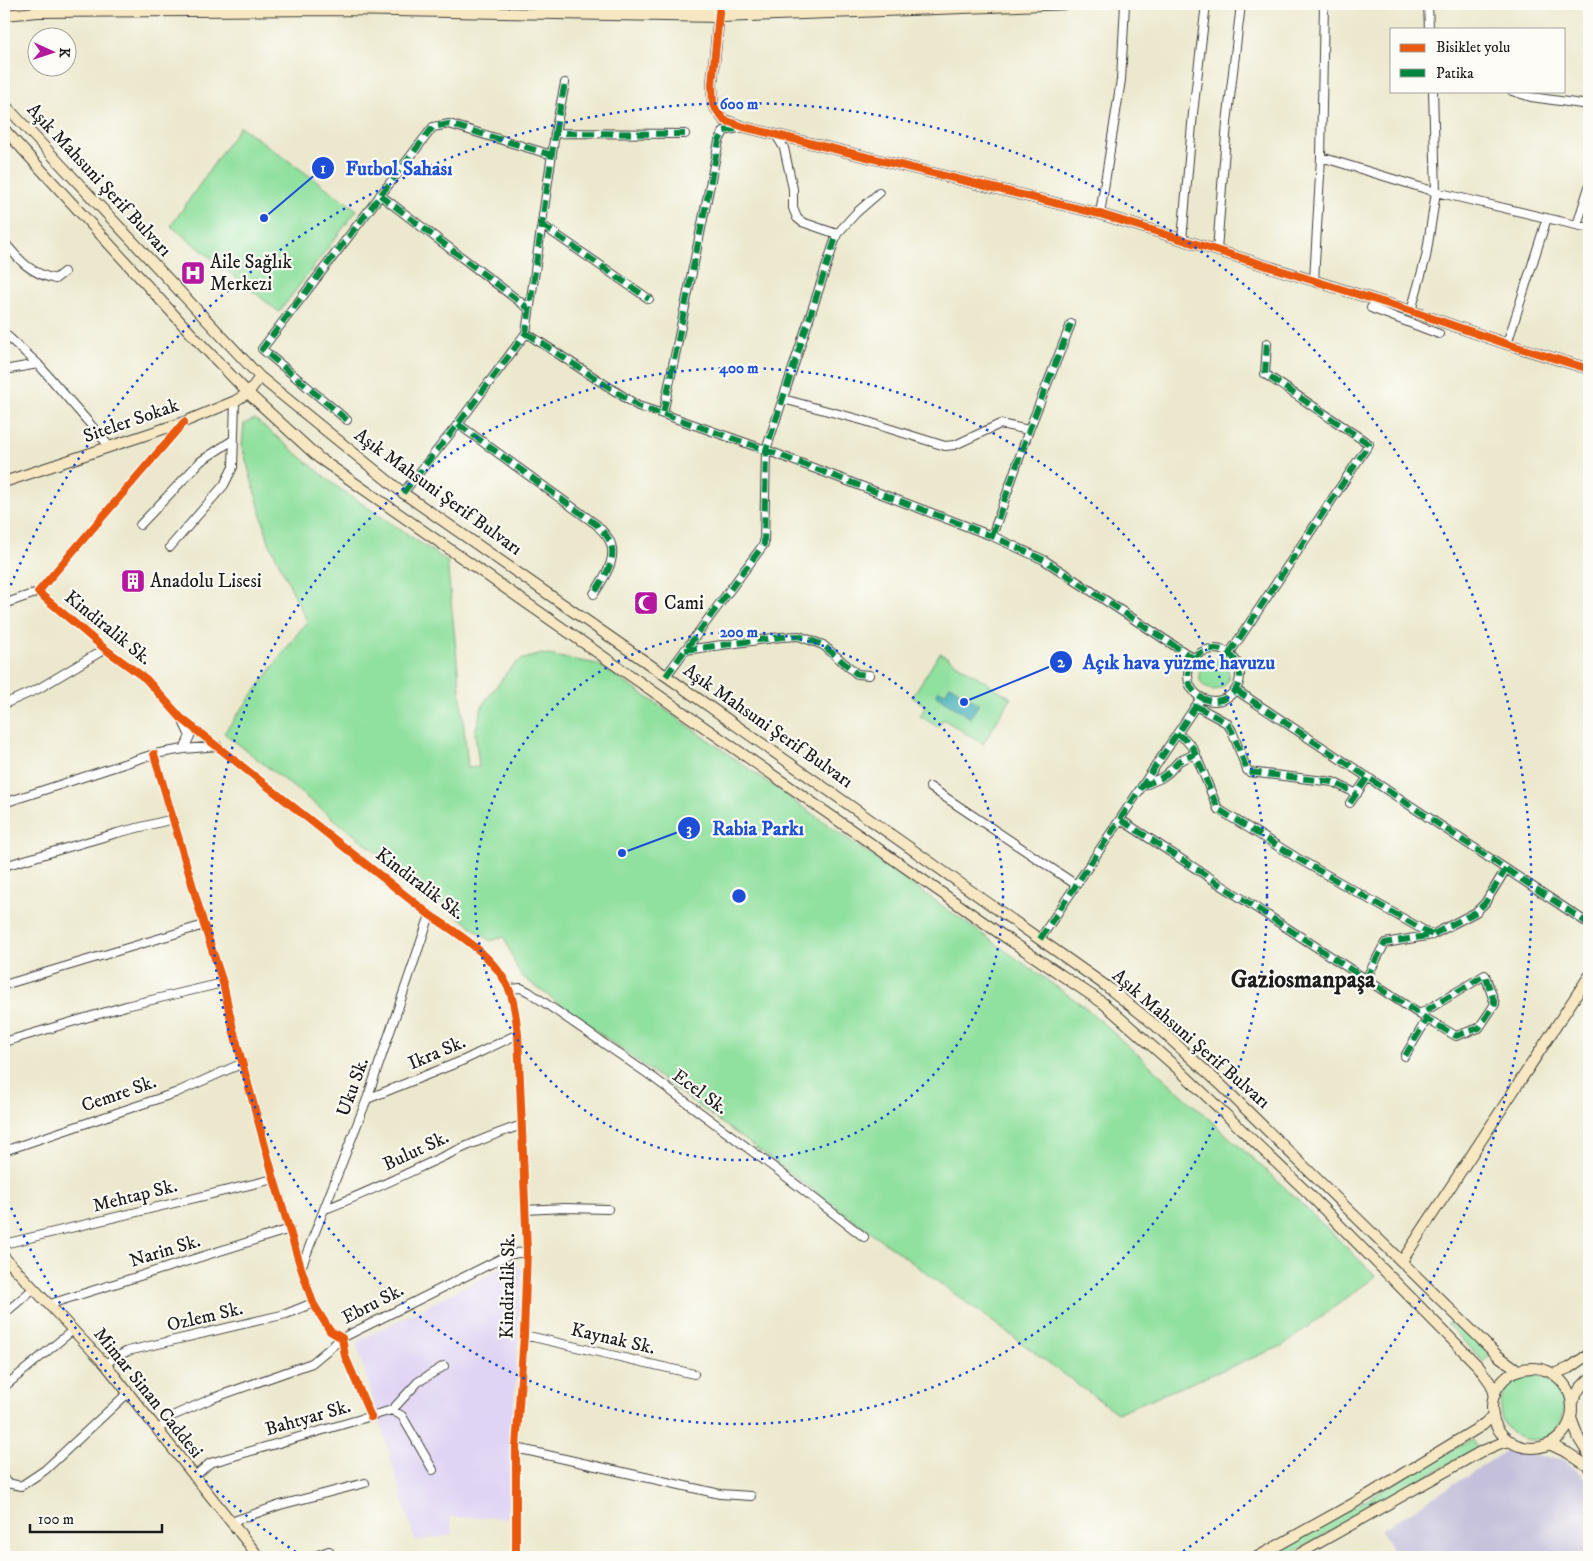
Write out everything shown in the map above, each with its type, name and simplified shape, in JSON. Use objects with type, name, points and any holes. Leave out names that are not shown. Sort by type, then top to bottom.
[{"type":"main road","points":[[542,4],[720,9],[859,4]]},
{"type":"main road","points":[[4,15],[122,8],[342,10],[720,9],[1072,4]]},
{"type":"main road","points":[[720,9],[712,84],[713,106],[724,120],[744,127],[1100,214],[1411,311],[1507,344],[1589,369]]},
{"type":"main road","name":"Aşık Mahsuni Şerif Bulvarı","points":[[4,104],[260,377],[403,493],[1106,986],[1155,1026],[1220,1084],[1497,1355],[1518,1370]]},
{"type":"main road","name":"Aşık Mahsuni Şerif Bulvarı","points":[[4,129],[248,393],[320,458],[999,933],[1103,1003],[1177,1068],[1310,1195],[1479,1367],[1491,1384],[1495,1395]]},
{"type":"main road","name":"Siteler Sokak","points":[[4,482],[184,422],[236,401],[248,393],[260,377]]},
{"type":"main road","points":[[1402,1261],[1589,976]]},
{"type":"main road","name":"Mimar Sinan Caddesi","points":[[4,1257],[106,1365],[230,1522],[260,1557]]},
{"type":"main road","points":[[1554,1374],[1569,1368],[1589,1354]]},
{"type":"main road","points":[[1526,1368],[1540,1369],[1554,1374],[1566,1386],[1572,1402],[1571,1418],[1563,1434],[1542,1447],[1526,1447],[1511,1441],[1499,1430],[1493,1414],[1495,1395],[1504,1380],[1518,1370],[1526,1368]]},
{"type":"main road","points":[[1572,1402],[1580,1388],[1589,1379]]},
{"type":"main road","points":[[1257,1557],[1363,1498],[1483,1425],[1493,1414]]},
{"type":"main road","points":[[1571,1418],[1579,1439],[1589,1455]]},
{"type":"main road","points":[[1294,1557],[1480,1452],[1511,1441]]},
{"type":"main road","points":[[1549,1444],[1568,1453],[1589,1467]]},
{"type":"street","points":[[1100,214],[1121,80],[1125,4]]},
{"type":"street","points":[[1182,240],[1193,113],[1206,4]]},
{"type":"street","points":[[1216,250],[1240,4]]},
{"type":"street","points":[[1314,281],[1320,157],[1324,4]]},
{"type":"street","points":[[1428,4],[1429,28]]},
{"type":"street","points":[[403,493],[458,424],[526,333],[528,308],[555,133],[566,83]]},
{"type":"street","points":[[1411,311],[1426,257],[1436,192],[1433,92]]},
{"type":"street","points":[[1515,92],[1531,97],[1589,105]]},
{"type":"street","points":[[348,420],[262,349],[380,195],[433,127],[449,124],[552,155]]},
{"type":"street","points":[[663,414],[719,141],[724,131],[744,127]]},
{"type":"street","points":[[555,133],[685,134]]},
{"type":"street","points":[[776,135],[784,148],[793,189],[793,208],[797,218],[802,222],[837,234]]},
{"type":"street","points":[[1320,157],[1436,192],[1589,228]]},
{"type":"street","points":[[1577,225],[1589,187]]},
{"type":"street","points":[[666,676],[764,544],[766,450],[837,234],[856,213],[879,193]]},
{"type":"street","points":[[380,195],[528,308]]},
{"type":"street","points":[[1507,344],[1547,218]]},
{"type":"street","points":[[542,225],[649,299]]},
{"type":"street","points":[[4,242],[24,265],[40,275],[55,279],[64,272]]},
{"type":"street","points":[[1371,308],[1439,334]]},
{"type":"street","points":[[992,536],[1028,430],[1071,324]]},
{"type":"street","points":[[526,333],[638,406],[766,450],[992,536],[1044,560],[1193,658]]},
{"type":"street","points":[[4,334],[38,364],[110,447]]},
{"type":"street","points":[[1229,654],[1369,444],[1265,374],[1267,343]]},
{"type":"street","points":[[4,370],[38,364]]},
{"type":"street","points":[[783,399],[865,421],[945,446],[955,445],[1000,424],[1028,430]]},
{"type":"street","points":[[170,547],[224,485],[233,467],[236,401]]},
{"type":"street","name":"Kindiralik Sk.","points":[[184,422],[38,592],[105,649],[146,679],[181,718],[430,915],[467,939],[494,966],[509,989],[515,1007],[518,1034],[527,1251],[524,1335],[516,1448],[516,1557]]},
{"type":"street","points":[[458,424],[597,525],[608,538],[613,550],[609,569],[594,594]]},
{"type":"street","points":[[140,525],[201,461],[233,440]]},
{"type":"street","points":[[4,604],[38,592]]},
{"type":"street","points":[[685,650],[799,636],[823,645],[857,674],[869,675]]},
{"type":"street","points":[[4,704],[38,689],[105,649]]},
{"type":"street","points":[[1210,649],[1220,650],[1229,654],[1239,668],[1239,682],[1236,690],[1229,697],[1220,700],[1211,701],[1202,698],[1194,692],[1188,678],[1193,658],[1210,649]]},
{"type":"street","points":[[1236,690],[1589,924]]},
{"type":"street","points":[[1040,939],[1075,884],[1121,820],[1202,698]]},
{"type":"street","points":[[1196,706],[1227,723],[1249,772],[1333,782],[1357,794]]},
{"type":"street","points":[[181,718],[190,736],[184,749]]},
{"type":"street","points":[[1177,734],[1185,739],[1193,748],[1218,808],[1296,858],[1432,935]]},
{"type":"street","points":[[4,802],[154,754],[218,746]]},
{"type":"street","points":[[154,754],[204,925],[224,983],[233,1029],[274,1179],[301,1268],[313,1303],[330,1331],[342,1338],[345,1356],[371,1416]]},
{"type":"street","points":[[1143,786],[1161,778],[1179,761],[1195,754]]},
{"type":"street","points":[[1350,804],[1368,777]]},
{"type":"street","points":[[930,787],[1075,884]]},
{"type":"street","points":[[4,866],[117,833],[173,819]]},
{"type":"street","points":[[1121,820],[1423,1016],[1456,1036],[1479,1028],[1495,1004],[1486,976],[1423,1016],[1405,1056]]},
{"type":"street","points":[[1366,979],[1385,944],[1432,935],[1476,912],[1485,902],[1506,869]]},
{"type":"street","name":"Uku Sk.","points":[[301,1268],[367,1099],[430,915]]},
{"type":"street","points":[[4,985],[204,925]]},
{"type":"street","points":[[4,1042],[126,1006],[224,983]]},
{"type":"street","name":"Ecel Sk.","points":[[509,989],[521,988],[529,992],[651,1076],[864,1237]]},
{"type":"street","name":"Ikra Sk.","points":[[367,1099],[464,1060],[518,1034]]},
{"type":"street","name":"Cemre Sk.","points":[[4,1151],[174,1093],[243,1063]]},
{"type":"street","name":"Bulut Sk.","points":[[325,1209],[363,1195],[487,1136],[522,1125]]},
{"type":"street","name":"Mehtap Sk.","points":[[4,1244],[274,1179]]},
{"type":"street","points":[[526,1210],[564,1208],[608,1209]]},
{"type":"street","name":"Narin Sk.","points":[[50,1304],[290,1229]]},
{"type":"street","name":"Ebru Sk.","points":[[158,1431],[170,1417],[213,1398],[312,1363],[342,1338],[508,1255],[527,1251]]},
{"type":"street","points":[[4,1314],[33,1289]]},
{"type":"street","name":"Ozlem Sk.","points":[[106,1365],[112,1359],[128,1351],[286,1314],[313,1303]]},
{"type":"street","points":[[4,1387],[73,1330]]},
{"type":"street","name":"Kaynak Sk.","points":[[524,1335],[694,1374]]},
{"type":"street","points":[[433,1470],[402,1416],[392,1410],[418,1382],[444,1366]]},
{"type":"street","points":[[4,1479],[7,1483],[21,1486],[45,1470],[129,1392]]},
{"type":"street","name":"Bahtyar Sk.","points":[[194,1477],[210,1463],[392,1410]]},
{"type":"street","points":[[516,1448],[720,1494],[751,1496]]},
{"type":"street","points":[[230,1522],[280,1505],[365,1483]]},
{"type":"street","points":[[312,1557],[329,1551]]},
{"type":"shaded area","points":[[513,1262],[522,1269],[507,1518],[450,1517],[452,1535],[415,1541],[356,1342]]},
{"type":"shaded area","points":[[1506,1451],[1563,1459],[1589,1482],[1589,1557],[1397,1557],[1381,1530]]},
{"type":"green space","points":[[240,126],[357,210],[279,312],[171,226]]},
{"type":"green space","points":[[255,419],[336,486],[447,561],[468,768],[479,767],[475,732],[483,704],[508,671],[520,660],[542,654],[598,664],[676,717],[1085,1007],[1281,1184],[1376,1276],[1282,1346],[1117,1413],[520,975],[504,937],[490,941],[224,733],[307,621],[269,542],[242,446],[244,424]]},
{"type":"green space","points":[[940,653],[1011,698],[983,744],[943,719],[938,727],[920,716],[926,706],[912,697]]},
{"type":"green space","points":[[1214,660],[1225,664],[1229,675],[1225,686],[1214,690],[1203,686],[1199,675],[1203,664]]},
{"type":"green space","points":[[1453,1318],[1490,1355],[1484,1362],[1447,1324]]},
{"type":"green space","points":[[1532,1376],[1550,1382],[1558,1390],[1564,1408],[1558,1426],[1550,1434],[1532,1440],[1514,1434],[1506,1426],[1500,1408],[1506,1390],[1514,1382]]},
{"type":"green space","points":[[1472,1439],[1477,1448],[1284,1557],[1265,1557]]},
{"type":"water","points":[[950,685],[979,704],[970,718],[936,695],[939,690],[945,693]]},
{"type":"marked path","points":[[555,133],[565,83]]},
{"type":"marked path","points":[[347,420],[262,349],[433,127],[449,124],[552,155]]},
{"type":"marked path","points":[[526,333],[638,406],[663,414],[719,141],[724,131],[741,128]]},
{"type":"marked path","points":[[403,493],[458,424],[526,333],[555,133],[685,134]]},
{"type":"marked path","points":[[380,195],[528,308]]},
{"type":"marked path","points":[[542,225],[649,299]]},
{"type":"marked path","points":[[666,676],[764,544],[766,450],[837,234]]},
{"type":"marked path","points":[[992,536],[1029,430],[1071,324]]},
{"type":"marked path","points":[[1229,654],[1369,444],[1265,374],[1267,343]]},
{"type":"marked path","points":[[663,414],[766,450],[992,536],[1044,560],[1193,658]]},
{"type":"marked path","points":[[458,424],[597,525],[605,534],[611,545],[611,560],[606,574],[594,594]]},
{"type":"marked path","points":[[685,650],[799,636],[823,645],[857,674],[869,675]]},
{"type":"marked path","points":[[1214,649],[1228,653],[1236,661],[1240,675],[1236,689],[1228,697],[1214,701],[1200,697],[1192,689],[1188,675],[1192,661],[1200,653],[1214,649]]},
{"type":"marked path","points":[[1236,690],[1589,924]]},
{"type":"marked path","points":[[1040,939],[1201,698]]},
{"type":"marked path","points":[[1196,706],[1227,723],[1249,772],[1333,782],[1357,794]]},
{"type":"marked path","points":[[1177,734],[1185,739],[1193,748],[1218,809],[1297,858],[1432,935]]},
{"type":"marked path","points":[[1143,786],[1161,778],[1179,761],[1195,754]]},
{"type":"marked path","points":[[1350,803],[1368,777]]},
{"type":"marked path","points":[[1121,820],[1427,1019],[1456,1036],[1479,1028],[1495,1004],[1485,975],[1420,1014]]},
{"type":"marked path","points":[[1366,979],[1385,943],[1432,935],[1476,912],[1485,903],[1506,869]]},
{"type":"marked path","points":[[1405,1056],[1427,1019]]},
{"type":"cycle path","points":[[720,4],[712,84],[713,105],[724,120],[744,127],[1100,214],[1411,311],[1507,344],[1589,369]]},
{"type":"cycle path","points":[[184,422],[38,592],[105,649],[146,679],[181,718],[430,915],[475,947],[495,966],[509,989],[514,1005],[518,1034],[527,1251],[524,1335],[516,1448],[516,1557]]},
{"type":"cycle path","points":[[154,754],[223,983],[233,1029],[274,1179],[301,1268],[313,1303],[330,1331],[342,1338],[345,1356],[371,1417]]},
{"type":"place","name":"Futbol Sahası","points":[[264,218]]},
{"type":"place","name":"Aile Sağlık Merkezi","points":[[193,273]]},
{"type":"place","name":"Anadolu Lisesi","points":[[133,581]]},
{"type":"place","name":"Cami","points":[[646,603]]},
{"type":"place","name":"Açık hava yüzme havuzu","points":[[964,702]]},
{"type":"place","name":"Rabia Parkı","points":[[622,853]]},
{"type":"district","name":"Gaziosmanpaşa","points":[[1303,980]]}]
